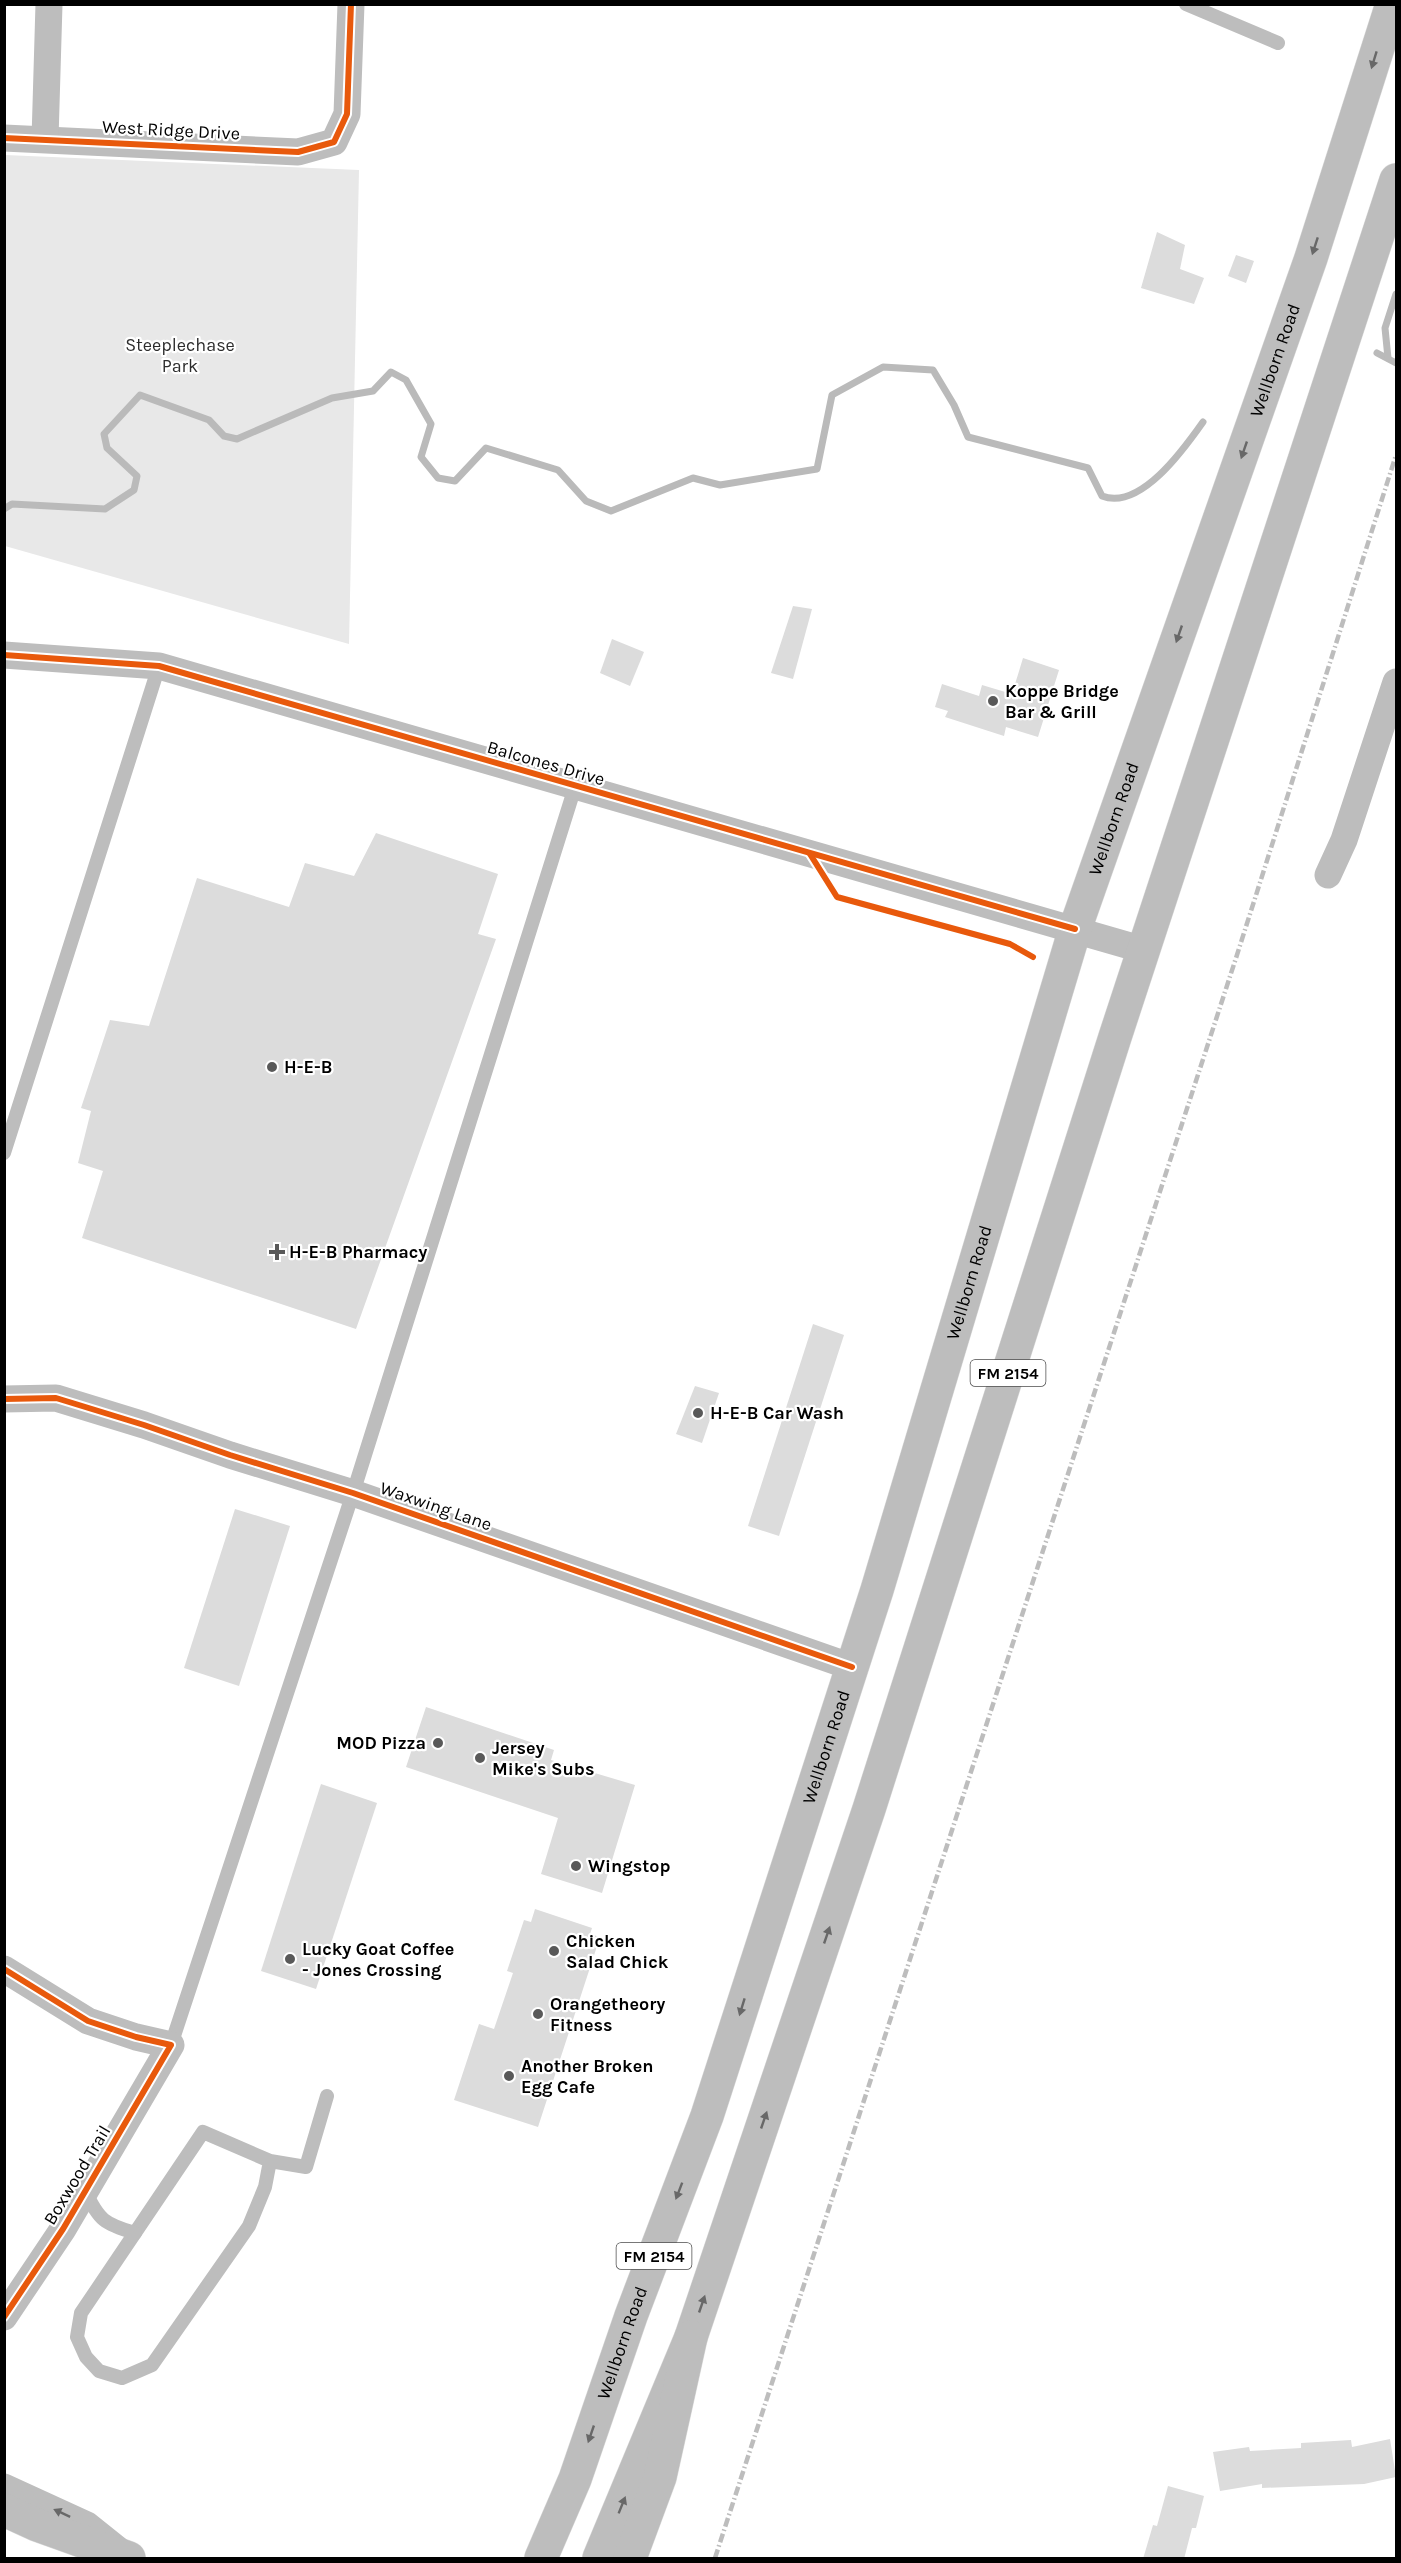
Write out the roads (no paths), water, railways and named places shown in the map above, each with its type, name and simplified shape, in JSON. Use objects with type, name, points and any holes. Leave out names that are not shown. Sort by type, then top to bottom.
[{"type":"main road","name":"Wellborn Road","points":[[541,2559],[575,2479],[631,2316],[707,2116],[852,1667],[1075,929],[1311,258],[1392,4]]},
{"type":"main road","name":"FM 2154","points":[[599,2559],[691,2337],[869,1809],[1144,950],[1396,180]]},
{"type":"main road","points":[[630,2559],[660,2477],[691,2337]]},
{"type":"main road","points":[[4,2510],[37,2525],[128,2558]]},
{"type":"street","points":[[45,139],[49,4]]},
{"type":"street","name":"West Ridge Drive","points":[[4,138],[298,152],[334,142],[347,114],[351,4]]},
{"type":"street","name":"Balcones Drive","points":[[4,655],[159,666],[574,788],[1144,950]]},
{"type":"street","points":[[1328,875],[1344,840],[1396,682]]},
{"type":"street","name":"Waxwing Lane","points":[[4,1400],[56,1398],[353,1493],[852,1667]]},
{"type":"street","points":[[4,1969],[88,2021],[171,2045]]},
{"type":"street","name":"Boxwood Trail","points":[[4,2317],[80,2199],[171,2045]]},
{"type":"street","points":[[4,2487],[87,2525],[128,2558]]},
{"type":"lane","points":[[1186,4],[1278,43]]},
{"type":"lane","points":[[4,1153],[159,666]]},
{"type":"lane","points":[[171,2045],[353,1493],[574,788]]},
{"type":"lane","points":[[270,2161],[265,2187],[249,2226],[152,2365],[122,2378],[99,2371],[86,2357],[77,2337],[81,2313],[203,2132],[270,2161],[306,2167],[327,2096]]},
{"type":"lane","points":[[80,2199],[96,2216],[110,2226],[135,2234]]},
{"type":"waterway","points":[[1388,358],[1385,328],[1396,294]]},
{"type":"waterway","points":[[1377,353],[1396,363]]},
{"type":"waterway","points":[[4,509],[12,504],[105,509],[134,490],[137,476],[107,448],[104,434],[140,395],[209,420],[224,436],[237,439],[332,398],[373,391],[391,372],[406,380],[431,424],[421,457],[438,478],[455,481],[486,448],[558,470],[586,501],[611,511],[693,478],[720,485],[817,469],[832,395],[883,367],[933,370],[954,405],[968,437],[1088,468],[1102,496],[1116,498],[1131,495],[1146,486],[1173,461],[1203,422]]},
{"type":"railway","points":[[715,2558],[1236,958],[1396,455]]},
{"type":"place","name":"Koppe Bridge Bar & Grill","points":[[993,701]]},
{"type":"place","name":"H-E-B","points":[[272,1067]]},
{"type":"place","name":"H-E-B Pharmacy","points":[[277,1252]]},
{"type":"place","name":"H-E-B Car Wash","points":[[698,1413]]},
{"type":"place","name":"MOD Pizza","points":[[438,1743]]},
{"type":"place","name":"Jersey Mike's Subs","points":[[480,1758]]},
{"type":"place","name":"Wingstop","points":[[576,1866]]},
{"type":"place","name":"Chicken Salad Chick","points":[[554,1951]]},
{"type":"place","name":"Lucky Goat Coffee - Jones Crossing","points":[[290,1959]]},
{"type":"place","name":"Orangetheory Fitness","points":[[538,2014]]},
{"type":"place","name":"Another Broken Egg Cafe","points":[[509,2076]]},
{"type":"park label","name":"Steeplechase Park","points":[[180,355]]}]
